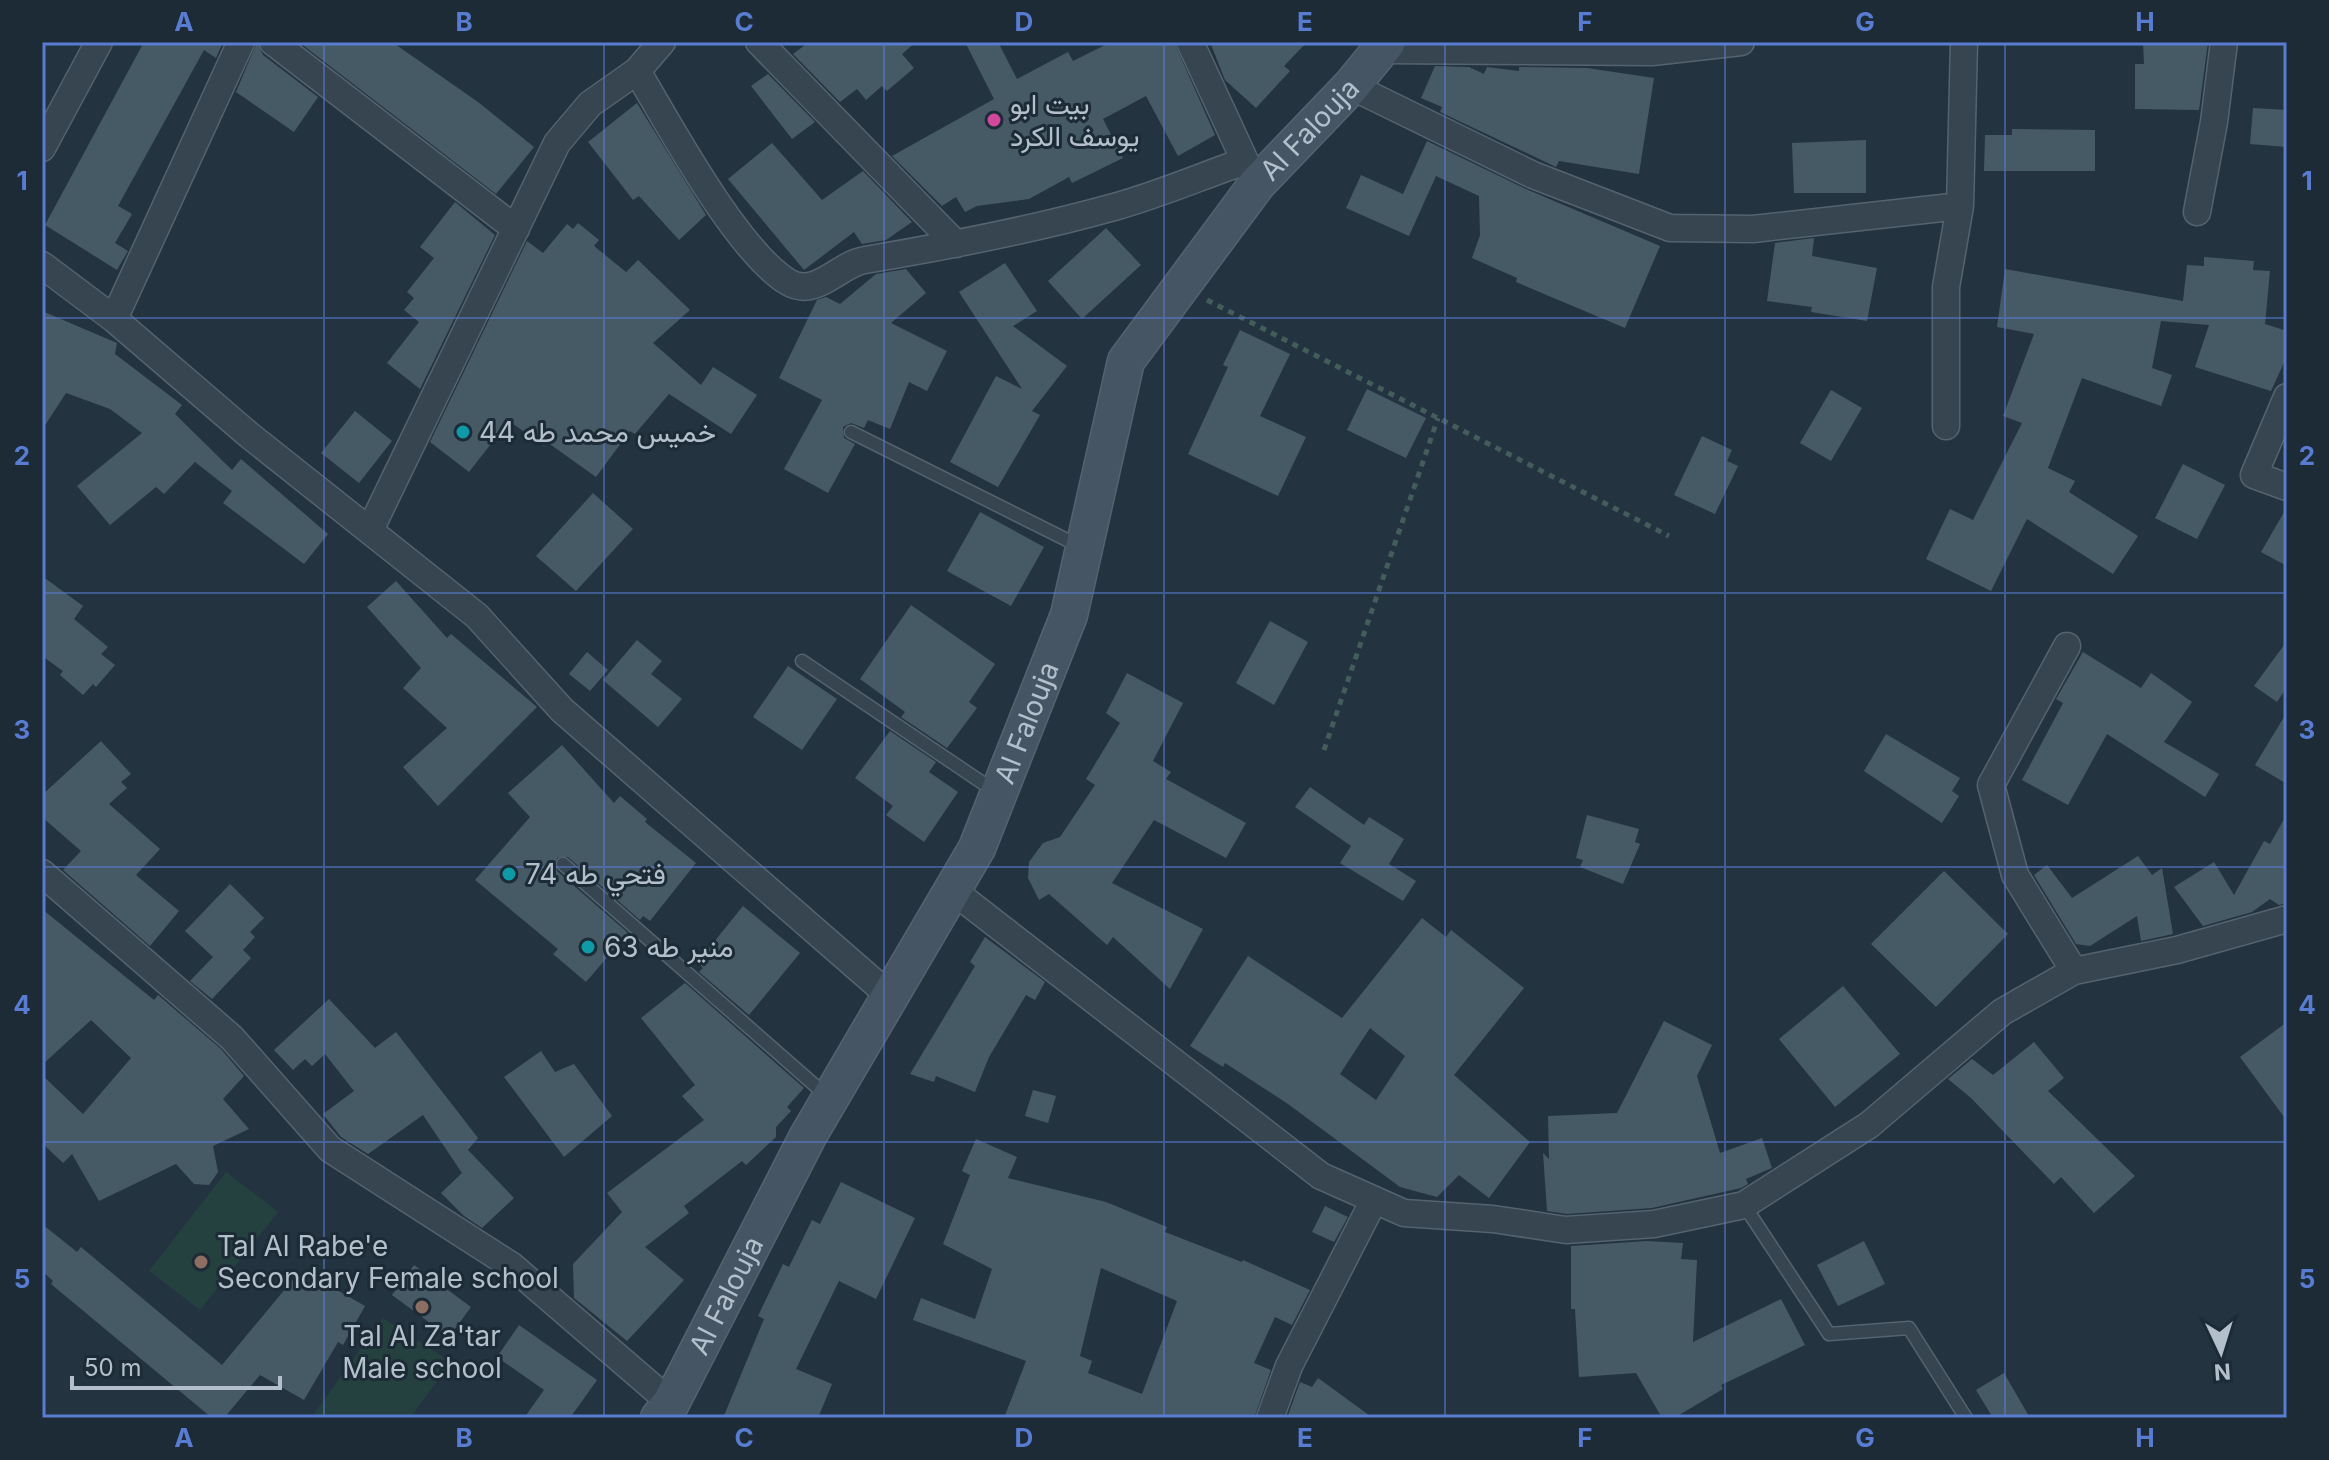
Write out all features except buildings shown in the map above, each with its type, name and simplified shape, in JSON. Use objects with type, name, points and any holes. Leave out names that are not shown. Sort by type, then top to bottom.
[{"type":"main road","name":"Al Falouja","points":[[665,1410],[830,1098],[977,848],[1069,615],[1126,361],[1181,286],[1251,173],[1351,86],[1384,46]]},
{"type":"street","points":[[42,148],[99,42]]},
{"type":"street","points":[[114,319],[241,42]]},
{"type":"street","points":[[273,42],[516,229]]},
{"type":"street","points":[[370,530],[557,143],[590,104],[637,71],[662,42]]},
{"type":"street","points":[[759,42],[956,244]]},
{"type":"street","points":[[637,71],[700,175],[754,253],[790,284],[815,286],[856,261],[956,244],[1251,173],[1190,42]]},
{"type":"street","points":[[1384,46],[1652,52],[1741,42]]},
{"type":"street","points":[[1946,426],[1946,287],[1960,206],[1964,42]]},
{"type":"street","points":[[2197,212],[2214,122],[2224,42]]},
{"type":"street","points":[[1351,86],[1533,175],[1670,228],[1753,229],[1960,206]]},
{"type":"street","points":[[42,265],[114,319],[249,435],[477,616],[562,710],[890,996]]},
{"type":"street","points":[[2287,397],[2254,475],[2287,487]]},
{"type":"street","points":[[2067,646],[1991,785],[2015,875],[2074,971]]},
{"type":"street","points":[[42,873],[232,1038],[330,1149],[512,1266],[665,1410]]},
{"type":"street","points":[[952,890],[1321,1176],[1404,1213],[1493,1219],[1566,1230],[1654,1224],[1744,1205],[1869,1125],[2002,1012],[2074,971],[2177,950],[2287,919]]},
{"type":"street","points":[[1270,1418],[1289,1366],[1374,1200]]},
{"type":"lane","points":[[851,432],[1084,548]]},
{"type":"lane","points":[[802,661],[998,794]]},
{"type":"lane","points":[[563,864],[830,1098]]},
{"type":"lane","points":[[1744,1205],[1829,1334],[1909,1328],[1966,1418]]},
{"type":"path","points":[[1181,286],[1669,536]]},
{"type":"path","points":[[1324,750],[1438,418]]},
{"type":"green space","points":[[226,1172],[278,1212],[200,1310],[149,1271]]},
{"type":"green space","points":[[383,1318],[451,1362],[410,1418],[311,1418]]},
{"type":"place","name":"بيت ابو يوسف الكرد","points":[[994,120]]},
{"type":"place","name":"خميس محمد طه 44","points":[[463,432]]},
{"type":"place","name":"فتحي طه 74","points":[[509,874]]},
{"type":"place","name":"منير طه 63","points":[[588,947]]},
{"type":"place","name":"Tal Al Rabe'e Secondary Female school","points":[[201,1262]]},
{"type":"place","name":"Tal Al Za'tar Male school","points":[[422,1307]]}]
